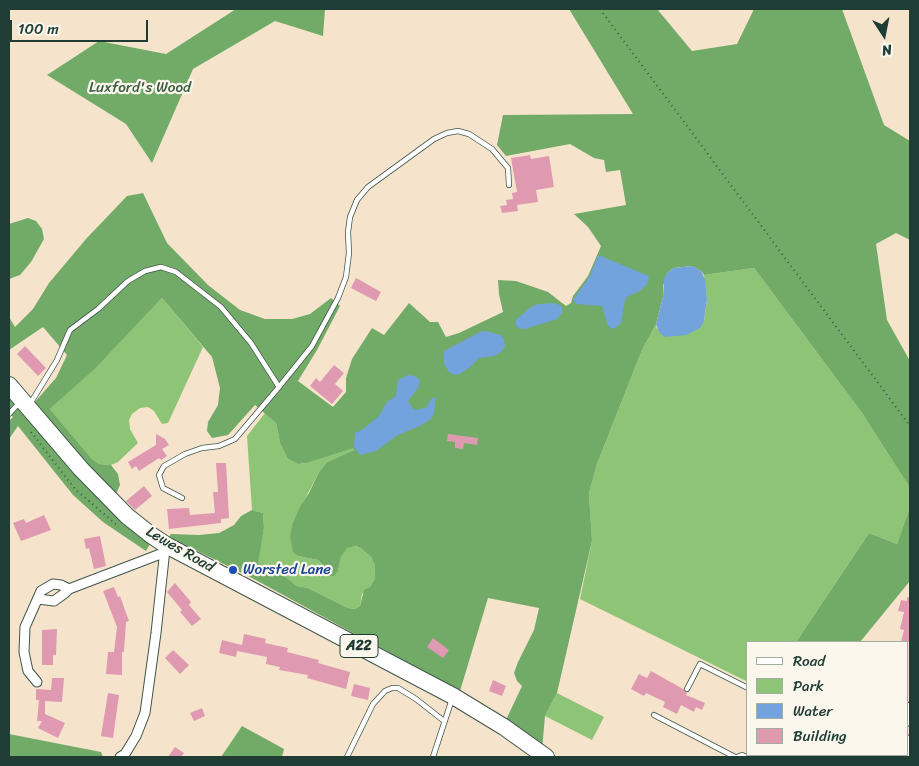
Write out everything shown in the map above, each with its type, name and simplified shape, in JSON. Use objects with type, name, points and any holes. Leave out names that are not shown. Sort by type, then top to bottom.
[{"type":"highway","name":"Lewes Road","points":[[9,385],[81,469],[127,516],[165,549],[453,696],[504,727],[546,757]]},
{"type":"street","points":[[38,599],[54,601],[69,589],[165,549],[145,713],[136,736],[120,757]]},
{"type":"street","points":[[37,682],[28,671],[24,652],[26,627],[41,592],[53,584],[69,589]]},
{"type":"lane","points":[[182,498],[163,488],[159,475],[164,466],[185,454],[202,448],[219,446],[235,438],[312,346],[338,298],[346,277],[350,216],[357,200],[368,187],[434,139],[447,133],[458,131],[469,134],[492,148],[508,168],[509,185]]},
{"type":"lane","points":[[9,414],[25,404],[58,360],[70,330],[98,309],[128,281],[145,271],[161,267],[176,272],[220,307],[251,343],[279,387]]},
{"type":"lane","points":[[687,689],[700,664],[746,687]]},
{"type":"lane","points":[[347,757],[373,704],[385,691],[392,688],[398,688],[416,699],[444,721]]},
{"type":"lane","points":[[433,757],[453,696]]},
{"type":"lane","points":[[654,715],[736,757]]},
{"type":"path","points":[[600,9],[910,426]]},
{"type":"green space","name":"Luxford's Wood","points":[[236,9],[325,9],[323,36],[275,21],[193,69],[152,163],[126,124],[47,75],[99,41],[166,54]]},
{"type":"green space","points":[[569,9],[657,9],[692,51],[737,44],[754,9],[842,9],[884,125],[910,141],[910,240],[896,233],[876,244],[887,320],[910,361],[910,488],[862,413],[754,268],[704,275],[692,266],[674,268],[667,273],[656,324],[642,350],[597,464],[589,493],[592,541],[557,693],[545,716],[542,750],[505,722],[522,686],[517,681],[514,673],[534,630],[539,608],[488,598],[460,691],[252,578],[169,537],[171,534],[199,535],[219,533],[234,525],[241,516],[252,510],[263,513],[264,528],[258,563],[281,573],[297,586],[308,588],[348,608],[355,609],[360,606],[364,590],[370,587],[375,578],[375,566],[371,557],[356,546],[347,548],[341,557],[338,571],[334,576],[328,576],[323,572],[322,564],[318,560],[298,556],[293,552],[290,536],[293,522],[319,472],[327,462],[354,450],[353,448],[307,463],[298,464],[288,459],[280,443],[276,423],[255,405],[228,435],[212,438],[207,431],[208,422],[218,405],[220,388],[212,357],[162,298],[95,369],[50,409],[92,459],[99,464],[111,465],[118,474],[120,485],[116,494],[34,403],[56,378],[67,355],[43,327],[9,350],[9,317],[15,327],[33,309],[49,283],[86,239],[127,196],[143,193],[167,243],[208,285],[240,310],[265,319],[292,319],[310,314],[331,298],[340,306],[298,381],[333,407],[346,392],[346,378],[352,359],[372,328],[384,335],[409,303],[430,322],[438,322],[446,337],[459,333],[503,312],[498,280],[516,281],[548,292],[566,306],[571,303],[573,296],[588,276],[601,246],[588,227],[574,214],[626,205],[620,170],[606,172],[604,160],[594,158],[570,144],[506,156],[497,145],[503,115],[633,114]]},
{"type":"green space","points":[[28,218],[36,221],[42,229],[44,239],[31,262],[20,275],[9,279],[9,224]]},
{"type":"green space","points":[[754,268],[862,413],[910,488],[910,507],[897,544],[869,533],[797,641],[746,641],[746,681],[580,599],[592,541],[589,493],[597,464],[642,350],[656,324],[657,329],[704,321],[707,299],[704,275]]},
{"type":"green space","points":[[162,298],[203,347],[168,423],[162,424],[154,411],[148,407],[140,408],[132,414],[129,420],[130,429],[138,443],[118,462],[111,465],[99,464],[92,459],[50,409],[95,369]]},
{"type":"green space","points":[[9,396],[151,542],[146,551],[103,522],[73,495],[18,426],[9,439],[9,421],[13,417],[9,413]]},
{"type":"green space","points":[[265,413],[276,423],[280,443],[288,459],[298,464],[307,463],[353,447],[354,450],[327,462],[319,472],[293,522],[298,556],[318,560],[322,564],[323,572],[338,571],[341,557],[346,548],[355,546],[371,557],[375,566],[375,578],[370,587],[362,594],[360,606],[355,609],[348,608],[308,588],[297,586],[281,573],[257,563],[264,528],[263,513],[252,510],[247,436]]},
{"type":"green space","points":[[910,507],[910,581],[861,641],[797,641],[869,533],[897,544]]},
{"type":"green space","points":[[557,693],[604,717],[592,740],[545,716]]},
{"type":"green space","points":[[242,726],[284,749],[282,757],[221,757]]},
{"type":"green space","points":[[9,734],[101,752],[103,757],[9,757]]},
{"type":"water","points":[[598,255],[649,276],[648,283],[640,291],[627,297],[621,323],[612,329],[608,326],[602,306],[576,304],[573,300],[590,276]]},
{"type":"water","points":[[692,266],[701,271],[705,279],[707,299],[704,321],[700,328],[686,335],[665,337],[659,332],[656,324],[663,297],[664,279],[667,273],[674,268]]},
{"type":"water","points":[[553,303],[560,305],[562,308],[562,313],[557,319],[525,329],[516,326],[516,320],[531,307],[538,304]]},
{"type":"water","points":[[482,331],[500,335],[504,339],[505,347],[502,351],[495,356],[479,358],[460,374],[455,375],[449,372],[444,364],[444,351]]},
{"type":"water","points":[[408,375],[415,376],[420,381],[418,388],[408,401],[413,409],[427,407],[431,399],[436,397],[431,419],[398,435],[376,451],[360,455],[354,447],[355,433],[362,430],[379,416],[387,402],[396,396],[398,380]]},
{"type":"building","points":[[530,155],[531,159],[549,156],[554,187],[536,190],[538,202],[517,205],[518,211],[502,213],[500,206],[507,205],[506,200],[513,199],[512,193],[517,192],[511,158]]},
{"type":"building","points":[[356,278],[381,292],[376,301],[351,288]]},
{"type":"building","points":[[25,346],[46,368],[38,376],[17,354]]},
{"type":"building","points":[[334,365],[344,373],[335,384],[343,391],[332,404],[310,386],[316,378],[320,382]]},
{"type":"building","points":[[156,434],[165,439],[169,445],[162,449],[167,456],[161,460],[159,458],[139,471],[136,466],[132,469],[128,462],[156,445]]},
{"type":"building","points":[[448,434],[478,438],[477,445],[464,443],[463,449],[455,448],[455,442],[447,441]]},
{"type":"building","points":[[216,463],[226,463],[229,518],[221,519],[221,523],[169,529],[167,509],[189,508],[190,515],[215,513],[213,492],[218,492]]},
{"type":"building","points":[[144,486],[152,496],[135,510],[126,501]]},
{"type":"building","points":[[44,515],[51,530],[21,541],[13,523],[24,519],[26,523]]},
{"type":"building","points":[[100,536],[106,566],[94,569],[89,548],[86,549],[84,539]]},
{"type":"building","points":[[175,583],[191,602],[189,605],[201,619],[192,626],[167,592]]},
{"type":"building","points":[[114,587],[118,597],[120,596],[129,621],[126,622],[124,652],[122,652],[122,675],[106,674],[108,652],[114,652],[117,627],[103,591]]},
{"type":"building","points":[[907,597],[910,598],[910,642],[901,641],[904,630],[900,629],[904,612],[898,611],[901,600],[907,601]]},
{"type":"building","points":[[57,629],[56,655],[53,655],[53,665],[42,665],[42,630]]},
{"type":"building","points":[[244,634],[266,639],[265,643],[288,648],[287,652],[319,660],[318,663],[350,672],[346,689],[307,678],[308,675],[279,670],[280,667],[266,664],[267,657],[237,651],[236,657],[219,653],[222,640],[242,645]]},
{"type":"building","points":[[433,638],[449,650],[443,658],[427,647]]},
{"type":"building","points":[[173,650],[189,665],[180,674],[165,658]]},
{"type":"building","points":[[651,671],[683,689],[687,693],[686,695],[705,703],[702,710],[696,707],[694,712],[681,705],[677,714],[663,707],[665,702],[646,693],[644,696],[631,689],[639,674],[647,678]]},
{"type":"building","points":[[52,678],[64,678],[62,702],[45,701],[45,714],[65,723],[58,738],[38,728],[42,721],[37,721],[39,700],[36,700],[36,689],[51,690]]},
{"type":"building","points":[[493,680],[506,686],[502,696],[489,691]]},
{"type":"building","points":[[354,684],[370,688],[368,700],[351,696]]},
{"type":"building","points":[[108,693],[119,695],[113,738],[101,736]]},
{"type":"building","points":[[202,708],[205,716],[194,721],[190,713]]},
{"type":"building","points":[[175,747],[184,753],[181,757],[168,757]]},
{"type":"place","name":"Worsted Lane","points":[[233,570]]}]
